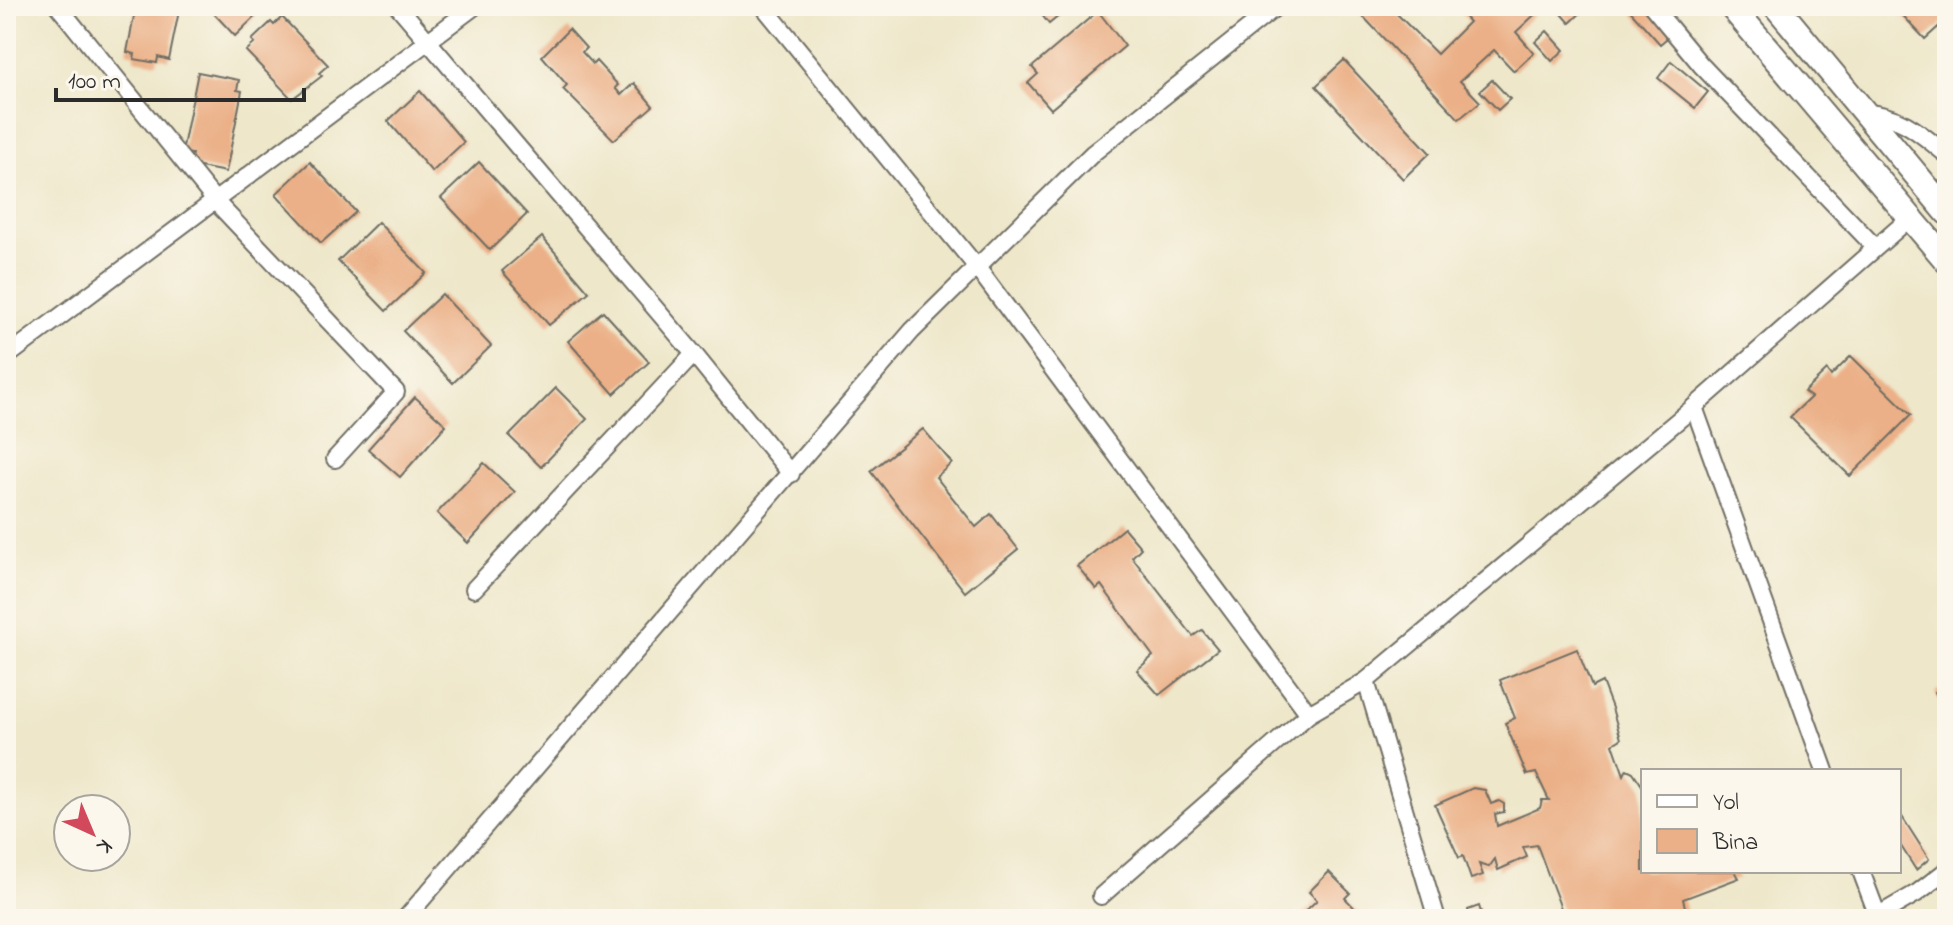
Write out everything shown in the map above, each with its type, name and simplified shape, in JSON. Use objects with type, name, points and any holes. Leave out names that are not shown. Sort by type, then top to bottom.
[{"type":"main road","points":[[1731,6],[1947,261]]},
{"type":"main road","points":[[1776,6],[1947,212]]},
{"type":"street","points":[[58,6],[217,203],[396,392],[335,459]]},
{"type":"street","points":[[398,6],[694,354],[791,474]]},
{"type":"street","points":[[6,357],[217,203],[475,6]]},
{"type":"street","points":[[763,6],[976,266],[1309,714]]},
{"type":"street","points":[[405,919],[912,331],[1093,153],[1277,6]]},
{"type":"street","points":[[1652,6],[1701,65],[1875,247]]},
{"type":"street","points":[[1865,113],[1888,114],[1905,121],[1947,155]]},
{"type":"street","points":[[1101,896],[1309,714],[1366,681],[1694,407],[1911,217]]},
{"type":"street","points":[[474,589],[694,354]]},
{"type":"street","points":[[1694,407],[1824,769]]},
{"type":"street","points":[[1366,681],[1437,919]]},
{"type":"street","points":[[1862,873],[1876,918],[1947,870]]},
{"type":"building","points":[[136,6],[180,6],[169,60],[158,57],[157,63],[134,59],[135,54],[127,52]]},
{"type":"building","points":[[207,6],[266,6],[235,36]]},
{"type":"building","points":[[1035,6],[1071,6],[1049,24]]},
{"type":"building","points":[[1363,6],[1389,6],[1437,54],[1469,22],[1455,6],[1544,6],[1516,32],[1534,53],[1514,71],[1494,50],[1460,81],[1480,102],[1459,119],[1358,11]]},
{"type":"building","points":[[1555,6],[1588,6],[1570,23]]},
{"type":"building","points":[[1626,6],[1649,6],[1673,33],[1660,44]]},
{"type":"building","points":[[1894,6],[1947,6],[1947,19],[1925,39]]},
{"type":"building","points":[[1098,11],[1125,46],[1051,109],[1028,83],[1038,74],[1032,67]]},
{"type":"building","points":[[282,17],[328,65],[319,73],[322,76],[292,99],[246,51],[255,43],[252,40],[271,22],[274,25]]},
{"type":"building","points":[[569,29],[586,48],[582,52],[593,64],[596,61],[618,85],[615,88],[621,95],[634,83],[653,106],[614,140],[563,89],[567,85],[542,56]]},
{"type":"building","points":[[1547,31],[1564,50],[1552,61],[1535,42]]},
{"type":"building","points":[[1344,60],[1430,153],[1403,179],[1316,86]]},
{"type":"building","points":[[1671,61],[1708,92],[1695,108],[1658,78]]},
{"type":"building","points":[[198,72],[239,80],[237,90],[242,91],[226,172],[190,165],[192,154],[182,152]]},
{"type":"building","points":[[1492,80],[1510,99],[1498,110],[1480,91]]},
{"type":"building","points":[[420,91],[464,142],[432,172],[388,121]]},
{"type":"building","points":[[310,162],[356,212],[321,243],[276,194]]},
{"type":"building","points":[[479,162],[527,214],[490,250],[441,198]]},
{"type":"building","points":[[378,222],[426,273],[386,311],[338,261]]},
{"type":"building","points":[[542,237],[589,292],[549,325],[502,271]]},
{"type":"building","points":[[442,294],[491,346],[453,383],[403,331]]},
{"type":"building","points":[[603,311],[649,362],[614,394],[568,341]]},
{"type":"building","points":[[1851,356],[1911,415],[1850,476],[1790,417],[1811,397],[1804,392],[1827,370],[1831,376]]},
{"type":"building","points":[[556,388],[587,419],[541,467],[509,436]]},
{"type":"building","points":[[415,397],[446,425],[400,477],[368,449]]},
{"type":"building","points":[[923,429],[952,463],[936,477],[976,527],[991,514],[1018,549],[965,592],[871,471]]},
{"type":"building","points":[[484,463],[515,492],[468,543],[437,513]]},
{"type":"building","points":[[1124,528],[1141,548],[1132,557],[1193,636],[1202,630],[1218,649],[1159,695],[1137,670],[1153,656],[1101,585],[1096,589],[1077,566]]},
{"type":"building","points":[[1577,649],[1592,687],[1602,682],[1612,708],[1621,739],[1613,744],[1624,775],[1627,769],[1633,772],[1641,784],[1641,873],[1736,873],[1739,878],[1683,899],[1688,919],[1565,919],[1537,845],[1523,847],[1527,857],[1498,870],[1495,859],[1489,867],[1479,864],[1483,875],[1471,879],[1463,856],[1459,858],[1435,805],[1473,788],[1485,790],[1491,804],[1499,801],[1504,804],[1504,812],[1495,814],[1497,826],[1540,808],[1542,800],[1549,800],[1536,773],[1527,775],[1505,723],[1515,718],[1500,680]]},
{"type":"building","points":[[1947,686],[1947,718],[1935,692]]},
{"type":"building","points":[[1901,815],[1929,859],[1916,870],[1901,846]]},
{"type":"building","points":[[1329,872],[1350,893],[1345,898],[1365,919],[1297,919],[1317,900],[1309,892]]},
{"type":"building","points":[[1479,906],[1483,919],[1470,919],[1468,910]]}]
